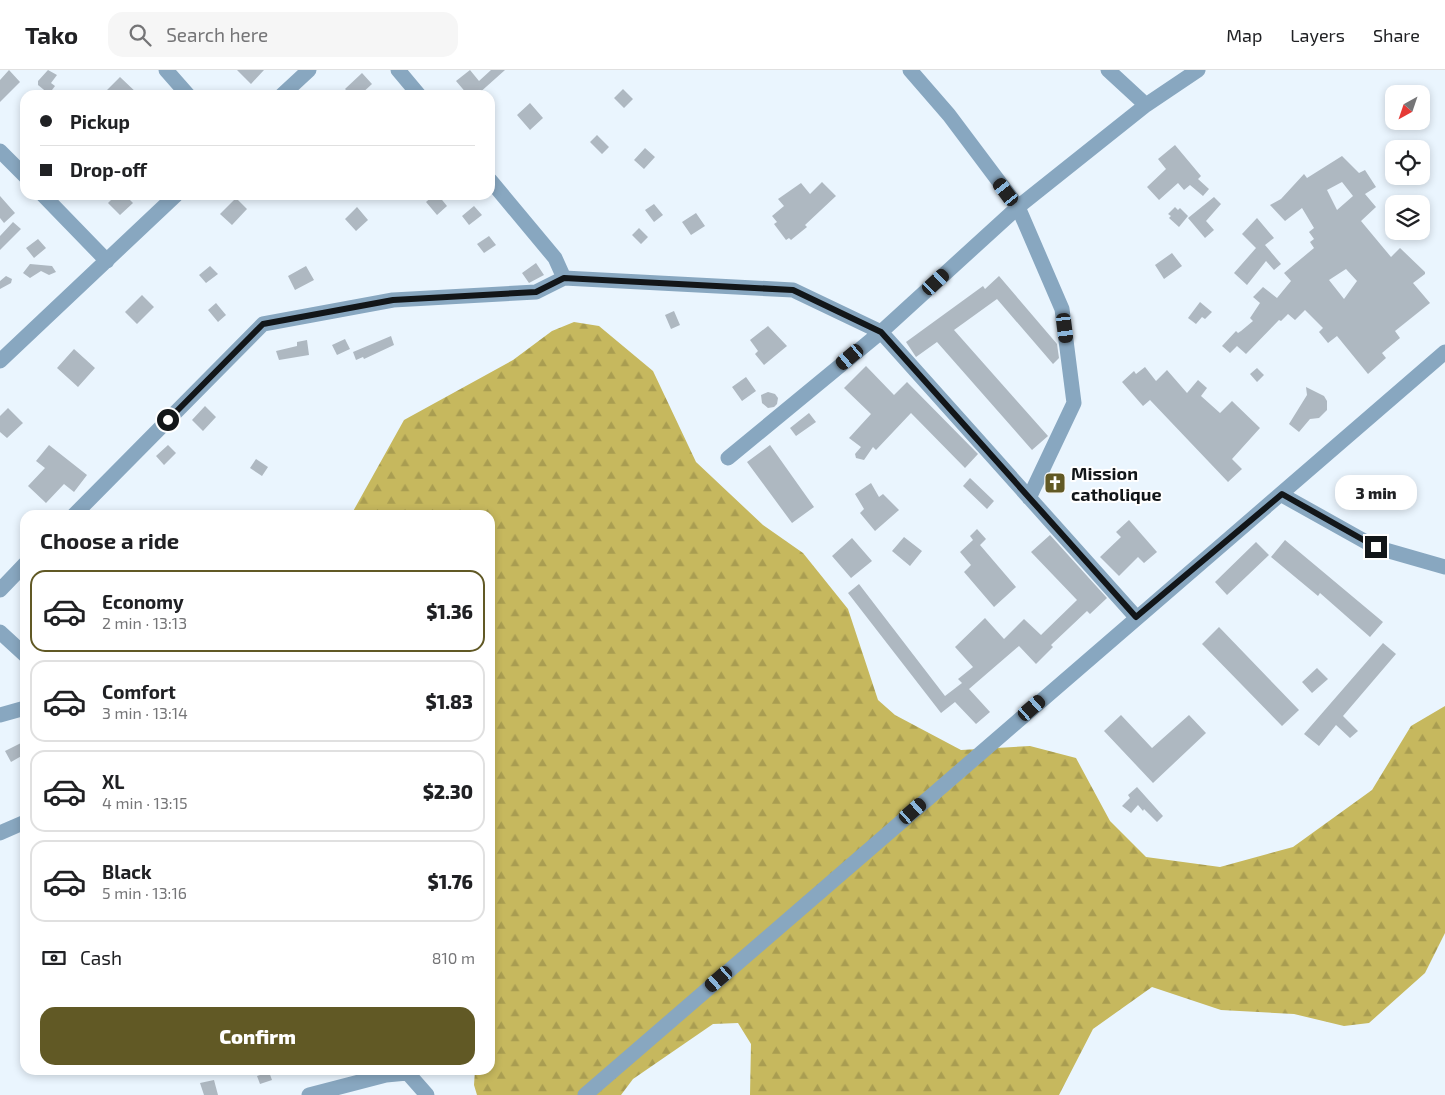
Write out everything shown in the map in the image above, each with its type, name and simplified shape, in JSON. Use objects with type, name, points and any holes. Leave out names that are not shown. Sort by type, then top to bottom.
[{"type":"street","points":[[166,70],[184,90]]},
{"type":"street","points":[[287,90],[309,70]]},
{"type":"street","points":[[398,70],[415,90]]},
{"type":"street","points":[[910,70],[949,114],[1018,207],[1062,309],[1074,403],[1030,498]]},
{"type":"street","points":[[1108,70],[1146,105]]},
{"type":"street","points":[[728,458],[881,332],[1018,207],[1146,105],[1198,70]]},
{"type":"street","points":[[0,151],[20,171]]},
{"type":"street","points":[[495,186],[555,258],[564,278]]},
{"type":"street","points":[[48,200],[107,261]]},
{"type":"street","points":[[0,361],[171,200]]},
{"type":"street","points":[[79,510],[263,324],[393,300],[536,292],[564,278],[793,290],[881,332],[1136,617]]},
{"type":"street","points":[[585,1095],[1445,352]]},
{"type":"street","points":[[1282,494],[1376,547],[1445,567]]},
{"type":"street","points":[[0,590],[20,569]]},
{"type":"street","points":[[0,632],[20,650]]},
{"type":"street","points":[[0,715],[20,709]]},
{"type":"street","points":[[0,833],[20,824]]},
{"type":"street","points":[[309,1095],[386,1075]]},
{"type":"street","points":[[409,1075],[427,1095]]},
{"type":"green space","points":[[574,322],[599,326],[653,371],[696,462],[763,525],[803,553],[848,609],[878,700],[895,715],[961,750],[1030,746],[1076,758],[1110,821],[1146,857],[1220,867],[1293,847],[1372,790],[1411,726],[1445,706],[1445,933],[1425,973],[1369,1023],[1344,1026],[1294,1014],[1221,1010],[1152,987],[1093,1029],[1059,1095],[750,1095],[751,1044],[738,1023],[713,1024],[633,1079],[621,1095],[477,1095],[474,1085],[475,1075],[495,1075],[495,510],[354,510],[404,420],[513,360],[552,331]]},
{"type":"building","points":[[9,70],[20,82],[0,102],[0,80]]},
{"type":"building","points":[[48,70],[57,75],[51,83],[55,86],[52,90],[44,90],[38,85],[38,81]]},
{"type":"building","points":[[237,70],[264,70],[251,84]]},
{"type":"building","points":[[470,70],[479,81],[491,70],[505,70],[483,90],[464,90],[456,81]]},
{"type":"building","points":[[362,73],[372,84],[365,90],[345,89]]},
{"type":"building","points":[[120,77],[134,90],[107,90]]},
{"type":"building","points":[[623,89],[633,99],[624,108],[614,98]]},
{"type":"building","points":[[530,103],[543,118],[530,130],[517,115]]},
{"type":"building","points":[[597,135],[609,147],[602,154],[590,142]]},
{"type":"building","points":[[1175,145],[1201,176],[1198,179],[1209,189],[1203,196],[1190,185],[1184,190],[1178,183],[1159,200],[1147,187],[1166,169],[1158,159]]},
{"type":"building","points":[[645,148],[655,157],[644,169],[634,160]]},
{"type":"building","points":[[1342,156],[1359,173],[1365,170],[1376,187],[1365,194],[1376,207],[1361,221],[1391,257],[1400,248],[1425,272],[1413,283],[1430,303],[1395,331],[1400,338],[1382,353],[1386,358],[1368,374],[1337,336],[1328,343],[1319,332],[1323,328],[1305,310],[1295,320],[1288,314],[1281,321],[1279,320],[1246,354],[1237,346],[1230,353],[1222,346],[1236,331],[1238,333],[1253,321],[1250,318],[1260,303],[1253,297],[1263,287],[1277,298],[1291,281],[1284,273],[1314,248],[1310,242],[1314,239],[1309,232],[1314,228],[1302,208],[1285,221],[1270,205],[1281,199],[1304,174],[1307,178]],"holes":[[[1342,182],[1353,196],[1337,210],[1327,190]],[[1346,269],[1357,281],[1344,299],[1329,280]]]},
{"type":"building","points":[[822,182],[836,196],[805,225],[807,227],[791,240],[789,238],[786,240],[774,224],[777,222],[772,216],[784,206],[778,199],[801,183],[810,194]]},
{"type":"building","points":[[0,196],[15,213],[4,223],[0,218]]},
{"type":"building","points":[[1214,197],[1221,204],[1206,221],[1214,230],[1205,238],[1188,218]]},
{"type":"building","points":[[111,200],[130,200],[133,203],[120,215],[108,203]]},
{"type":"building","points":[[234,200],[238,200],[247,209],[232,225],[220,214]]},
{"type":"building","points":[[428,200],[442,200],[447,206],[437,215],[426,202]]},
{"type":"building","points":[[654,204],[663,215],[654,222],[645,210]]},
{"type":"building","points":[[474,206],[482,215],[469,225],[462,216]]},
{"type":"building","points":[[357,207],[368,220],[356,231],[345,219]]},
{"type":"building","points":[[1175,207],[1178,210],[1180,208],[1188,216],[1179,227],[1169,218],[1171,216],[1168,214]]},
{"type":"building","points":[[696,213],[705,226],[691,235],[682,222]]},
{"type":"building","points":[[1257,218],[1274,238],[1265,245],[1281,264],[1274,270],[1266,261],[1247,285],[1234,273],[1256,248],[1242,234]]},
{"type":"building","points":[[13,222],[21,229],[0,250],[0,236]]},
{"type":"building","points":[[639,228],[648,237],[641,244],[632,235]]},
{"type":"building","points":[[489,236],[496,245],[484,253],[477,244]]},
{"type":"building","points":[[38,239],[46,248],[34,258],[26,248]]},
{"type":"building","points":[[1172,253],[1182,266],[1164,279],[1155,265]]},
{"type":"building","points":[[536,263],[544,275],[529,283],[522,273]]},
{"type":"building","points":[[30,264],[52,266],[56,272],[49,275],[41,271],[30,278],[23,273]]},
{"type":"building","points":[[210,266],[218,274],[206,283],[199,275]]},
{"type":"building","points":[[306,266],[314,280],[295,290],[288,276]]},
{"type":"building","points":[[6,276],[12,279],[11,283],[0,289],[0,281]]},
{"type":"building","points":[[999,276],[1057,344],[1059,358],[1053,364],[997,299],[954,330],[1048,436],[1032,450],[937,342],[916,357],[906,342],[983,286],[985,289]]},
{"type":"building","points":[[142,295],[154,307],[137,324],[125,312]]},
{"type":"building","points":[[1200,302],[1212,312],[1205,319],[1202,317],[1196,324],[1188,318]]},
{"type":"building","points":[[216,303],[226,315],[218,322],[208,310]]},
{"type":"building","points":[[674,311],[680,325],[671,329],[665,315]]},
{"type":"building","points":[[768,326],[787,346],[764,365],[755,354],[758,351],[750,340]]},
{"type":"building","points":[[391,336],[394,345],[364,359],[363,357],[356,360],[353,352]]},
{"type":"building","points":[[345,339],[350,349],[337,355],[332,345]]},
{"type":"building","points":[[307,340],[309,355],[279,360],[276,351],[297,346],[297,342]]},
{"type":"building","points":[[74,349],[95,368],[78,387],[57,368]]},
{"type":"building","points":[[866,366],[894,395],[907,382],[978,454],[965,468],[911,413],[876,450],[873,447],[864,460],[856,458],[855,454],[861,447],[849,438],[871,414],[844,388]]},
{"type":"building","points":[[1145,367],[1156,381],[1167,370],[1187,393],[1198,380],[1207,388],[1201,396],[1220,413],[1232,401],[1260,428],[1232,459],[1242,469],[1228,482],[1150,400],[1143,406],[1122,382],[1134,371],[1136,374]]},
{"type":"building","points":[[1257,368],[1264,375],[1257,382],[1250,374]]},
{"type":"building","points":[[746,377],[756,391],[742,401],[732,387]]},
{"type":"building","points":[[1306,387],[1324,396],[1327,401],[1327,410],[1319,418],[1310,419],[1299,432],[1289,424],[1307,395]]},
{"type":"building","points":[[768,392],[775,394],[778,398],[777,404],[774,407],[768,408],[762,403],[761,395]]},
{"type":"building","points":[[205,406],[216,417],[203,431],[192,420]]},
{"type":"building","points":[[8,408],[23,423],[7,438],[0,432],[0,416]]},
{"type":"building","points":[[809,413],[816,422],[796,436],[790,428]]},
{"type":"building","points":[[49,445],[87,475],[74,492],[64,484],[46,503],[28,486],[45,468],[36,461]]},
{"type":"building","points":[[168,445],[176,453],[164,465],[156,456]]},
{"type":"building","points":[[770,445],[814,507],[792,523],[747,462]]},
{"type":"building","points":[[256,459],[268,467],[262,476],[250,468]]},
{"type":"building","points":[[970,478],[994,501],[987,509],[963,486]]},
{"type":"building","points":[[871,483],[879,497],[883,494],[899,510],[875,531],[860,513],[864,509],[855,494]]},
{"type":"building","points":[[1129,520],[1157,552],[1144,563],[1138,557],[1119,576],[1100,557],[1121,537],[1116,532]]},
{"type":"building","points":[[977,529],[986,539],[980,545],[1016,587],[994,607],[964,572],[971,565],[960,552],[973,540],[970,536]]},
{"type":"building","points":[[1050,535],[1107,598],[1090,614],[1087,611],[1051,645],[1053,647],[1036,664],[1019,646],[969,689],[990,712],[976,724],[955,702],[941,713],[848,593],[859,584],[945,696],[962,683],[958,679],[973,667],[955,647],[985,618],[1004,639],[1024,619],[1041,635],[1077,600],[1031,552]]},
{"type":"building","points":[[904,537],[922,551],[910,566],[892,551]]},
{"type":"building","points":[[852,538],[872,561],[851,578],[832,556]]},
{"type":"building","points":[[1285,540],[1383,622],[1370,637],[1320,593],[1318,596],[1271,557]]},
{"type":"building","points":[[1256,542],[1269,555],[1227,595],[1215,582]]},
{"type":"building","points":[[1219,627],[1299,710],[1282,726],[1202,644]]},
{"type":"building","points":[[1383,643],[1396,654],[1343,716],[1358,731],[1350,738],[1336,725],[1319,746],[1304,734]]},
{"type":"building","points":[[1317,668],[1328,679],[1312,693],[1302,682]]},
{"type":"building","points":[[1121,715],[1152,748],[1189,715],[1206,733],[1153,783],[1104,731]]},
{"type":"building","points":[[20,744],[20,757],[11,762],[5,751]]},
{"type":"building","points":[[1137,787],[1163,816],[1157,822],[1138,805],[1131,813],[1122,806],[1130,798],[1128,795]]},
{"type":"building","points":[[270,1075],[272,1080],[260,1084],[257,1076]]},
{"type":"building","points":[[214,1080],[218,1095],[204,1095],[200,1083]]},
{"type":"place","name":"Mission catholique","points":[[1055,483]]},
{"type":"route","points":[[168,420],[263,324],[393,300],[536,292],[564,278],[793,290],[881,332],[1136,617],[1282,494],[1376,547]]}]
